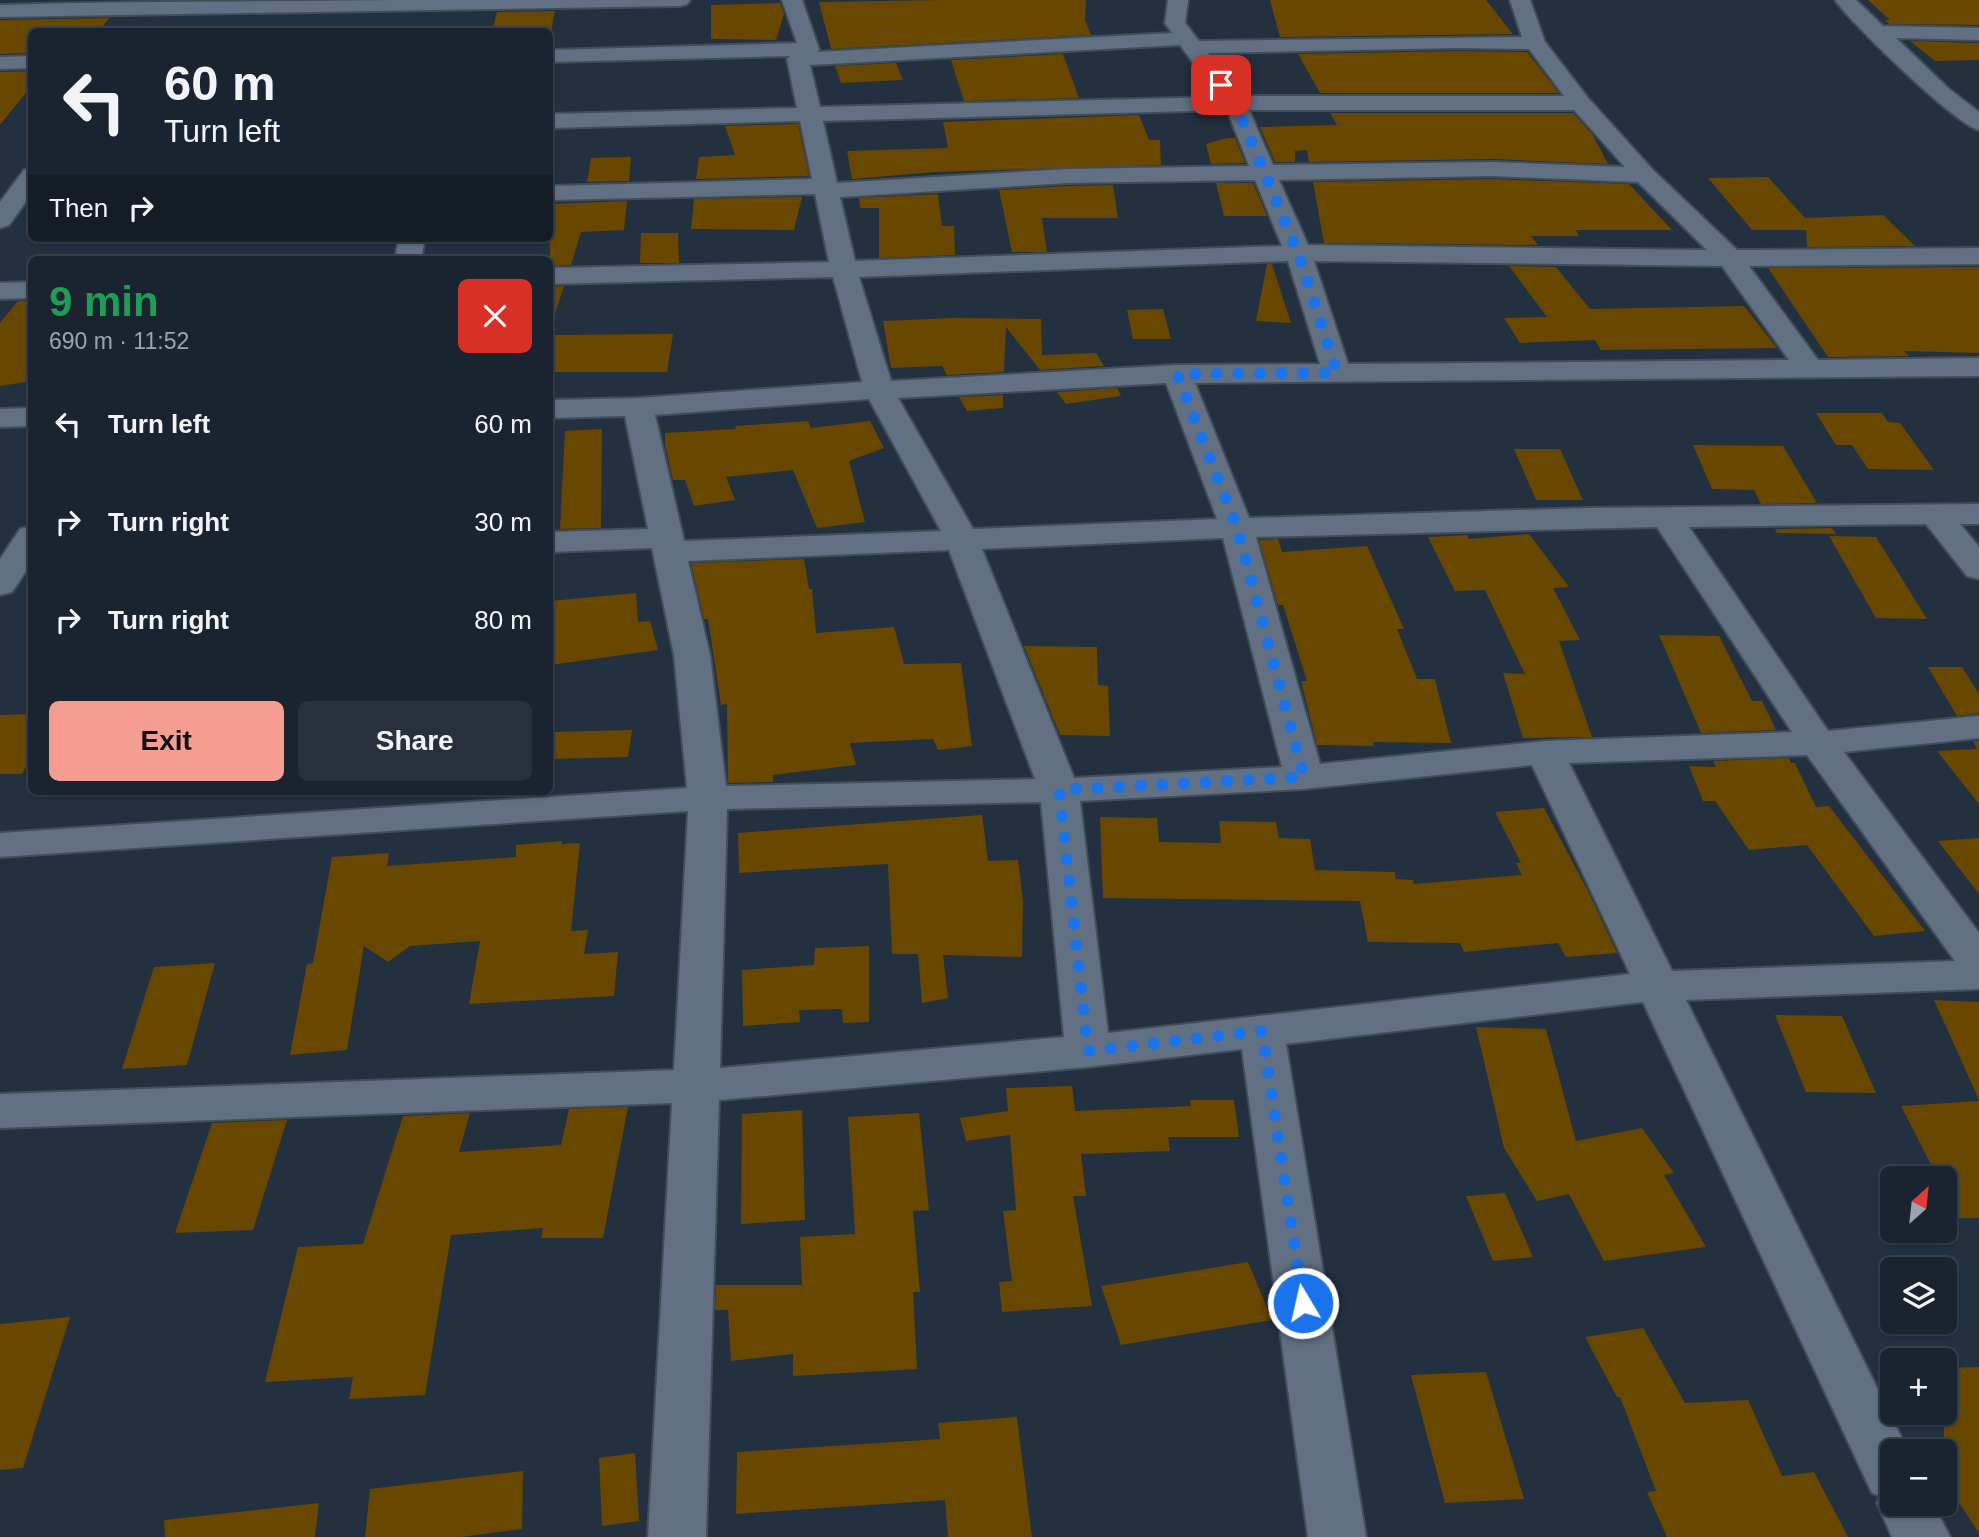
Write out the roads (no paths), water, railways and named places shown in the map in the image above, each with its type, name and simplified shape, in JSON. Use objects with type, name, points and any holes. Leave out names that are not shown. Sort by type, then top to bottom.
[{"type":"street","points":[[0,11],[680,0]]},
{"type":"street","points":[[792,0],[804,54],[811,115],[825,188],[843,268],[879,390],[961,538],[1059,790],[1088,1051]]},
{"type":"street","points":[[1178,0],[1175,23],[1235,103],[1298,253],[1337,373]]},
{"type":"street","points":[[1520,0],[1535,43],[1580,103],[1645,175],[1730,258],[1810,368]]},
{"type":"street","points":[[1845,0],[1940,93],[1979,123]]},
{"type":"street","points":[[462,28],[470,2]]},
{"type":"street","points":[[1880,32],[1979,34]]},
{"type":"street","points":[[553,55],[804,54],[1189,43],[1535,43]]},
{"type":"street","points":[[0,63],[28,62]]},
{"type":"street","points":[[1940,93],[1979,93]]},
{"type":"street","points":[[553,121],[1235,103],[1580,103]]},
{"type":"street","points":[[553,193],[825,188],[1067,176],[1265,175],[1492,169],[1645,175]]},
{"type":"street","points":[[10,211],[28,182]]},
{"type":"street","points":[[553,276],[946,267],[1298,253],[1730,258],[1979,256]]},
{"type":"street","points":[[0,291],[28,290]]},
{"type":"street","points":[[553,409],[638,407],[879,390],[1177,374],[1979,367]]},
{"type":"street","points":[[1177,374],[1237,528],[1304,777]]},
{"type":"street","points":[[638,407],[692,655],[708,798],[677,1537]]},
{"type":"street","points":[[0,418],[28,417]]},
{"type":"street","points":[[553,542],[669,545],[1237,528],[1979,514]]},
{"type":"street","points":[[1936,515],[1979,569]]},
{"type":"street","points":[[1667,518],[1818,743],[1979,964]]},
{"type":"street","points":[[0,585],[27,549]]},
{"type":"street","points":[[0,845],[708,798],[1059,790],[1304,777],[1545,752],[1818,743],[1979,727]]},
{"type":"street","points":[[1545,752],[1880,1451]]},
{"type":"street","points":[[0,1111],[696,1086],[1088,1051],[1657,986],[1979,975]]},
{"type":"street","points":[[1262,1031],[1338,1537]]},
{"type":"street","points":[[1911,1516],[1921,1537]]}]
